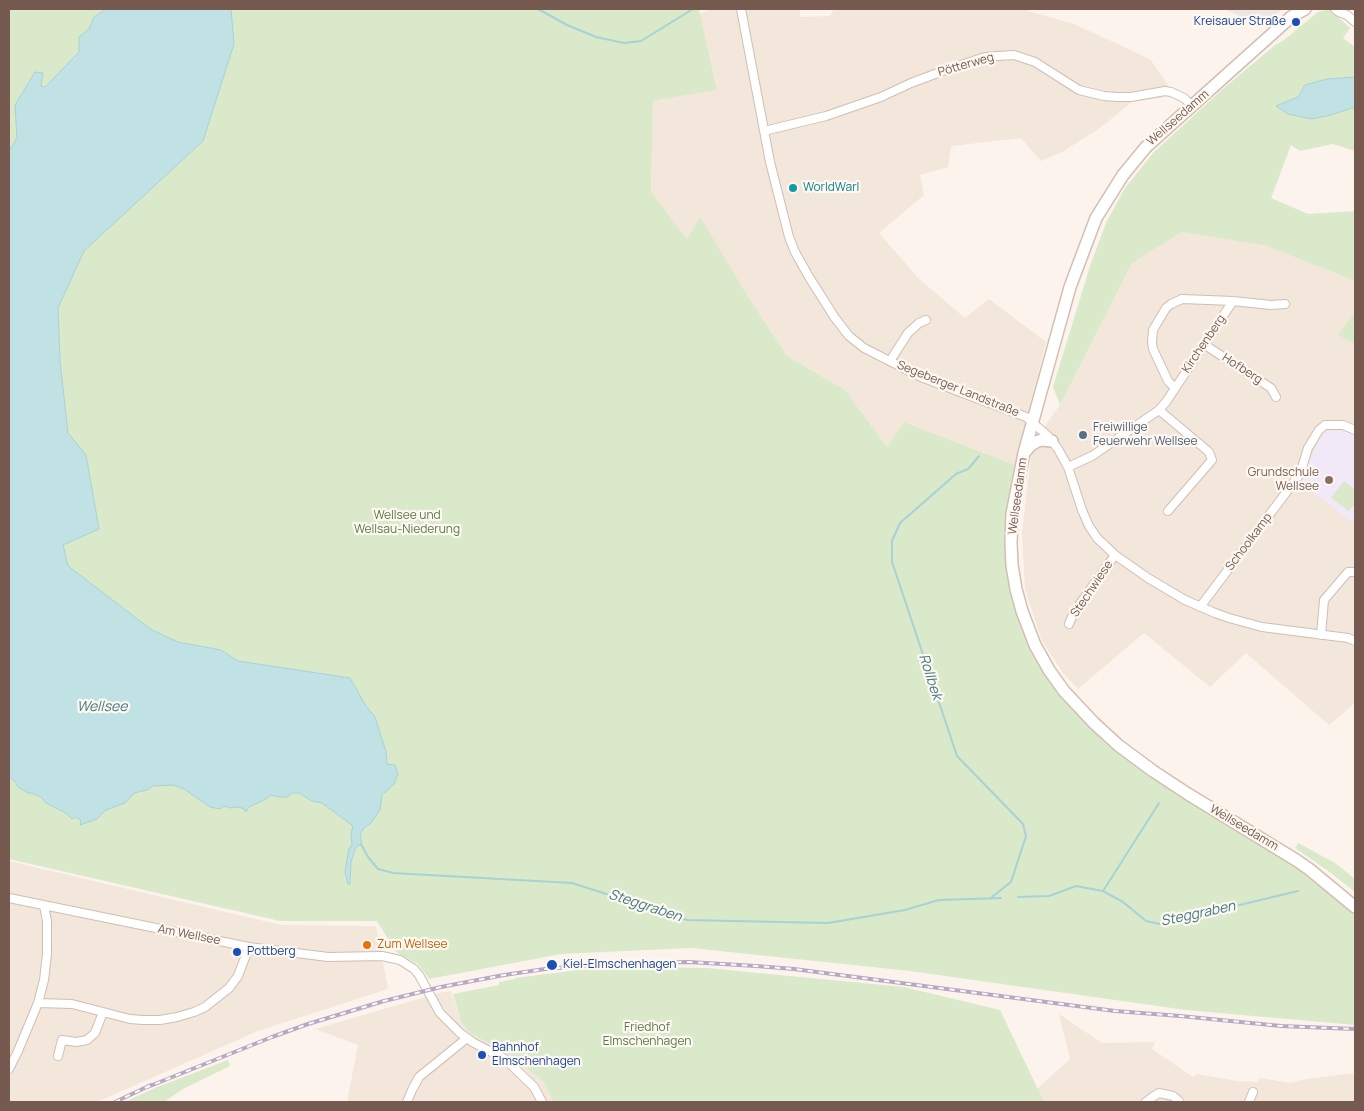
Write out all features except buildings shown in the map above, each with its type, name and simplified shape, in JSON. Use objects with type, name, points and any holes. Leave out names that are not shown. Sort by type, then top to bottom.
[{"type":"main road","name":"Wellseedamm","points":[[1305,9],[1294,13],[1146,147],[1123,175],[1096,218],[1070,287],[1032,422],[1024,453],[1012,519],[1011,544],[1016,589],[1028,628],[1039,653],[1056,680],[1081,710],[1106,735],[1127,752],[1188,794],[1303,865],[1355,907]]},
{"type":"main road","points":[[1024,453],[1031,445],[1038,441],[1052,441]]},
{"type":"street","name":"Segeberger Landstraße","points":[[741,9],[764,131],[789,237],[795,252],[835,318],[849,336],[864,348],[922,377],[1026,417],[1058,448],[1068,466],[1082,510],[1097,538],[1116,555],[1148,578],[1185,600],[1222,616],[1262,627],[1355,640]]},
{"type":"street","points":[[1335,9],[1339,12],[1346,12],[1355,22]]},
{"type":"street","name":"Pötterweg","points":[[764,131],[826,116],[985,57],[1014,55],[1035,62],[1078,90],[1117,98],[1171,92],[1184,98],[1192,106]]},
{"type":"street","name":"Kirchenberg","points":[[1175,388],[1168,381],[1153,349],[1152,342],[1153,330],[1166,308],[1182,299],[1271,305],[1285,304]]},
{"type":"street","name":"Kirchenberg","points":[[1068,466],[1092,456],[1159,410],[1205,345],[1233,301]]},
{"type":"street","points":[[890,361],[908,333],[926,320]]},
{"type":"street","name":"Hofberg","points":[[1205,345],[1271,388],[1276,397]]},
{"type":"street","points":[[1159,410],[1209,452],[1212,460],[1168,511]]},
{"type":"street","name":"Schoolkamp","points":[[1200,607],[1300,474],[1308,448],[1318,430],[1325,426],[1334,425],[1343,425],[1355,430]]},
{"type":"street","name":"Stechwiese","points":[[1069,624],[1074,612],[1116,555]]},
{"type":"street","points":[[1321,634],[1324,600],[1348,572],[1355,572]]},
{"type":"street","name":"Am Wellsee","points":[[9,898],[249,946],[328,957],[391,957],[400,960],[414,969],[423,980],[440,1013],[467,1038]]},
{"type":"street","points":[[9,1069],[38,1003],[44,980],[48,921],[44,906]]},
{"type":"street","points":[[38,1003],[72,1004],[130,1019],[160,1020],[177,1017],[199,1010],[229,988],[238,976],[249,946]]},
{"type":"street","points":[[58,1056],[62,1040],[76,1042],[87,1040],[95,1033],[103,1012]]},
{"type":"street","points":[[407,1102],[420,1077],[467,1038],[505,1059],[534,1086],[542,1102]]},
{"type":"street","points":[[1249,1102],[1253,1092]]},
{"type":"street","points":[[1146,1102],[1159,1093],[1173,1096],[1179,1101]]},
{"type":"shaded area","points":[[711,9],[800,10],[800,17],[830,16],[834,9],[1027,9],[1028,11],[1074,24],[1150,59],[1170,88],[1167,97],[1132,102],[1100,128],[1064,151],[1041,161],[1021,138],[951,146],[948,167],[920,175],[924,195],[879,233],[919,279],[965,318],[989,299],[1046,342],[1015,465],[904,422],[887,447],[845,390],[787,356],[700,218],[687,239],[651,191],[653,101],[717,90],[700,14]]},
{"type":"shaded area","points":[[1225,9],[1283,9],[1262,27]]},
{"type":"shaded area","points":[[1182,232],[1267,246],[1355,281],[1355,312],[1338,335],[1355,344],[1355,703],[1329,725],[1246,653],[1210,687],[1144,633],[1078,689],[1063,673],[1042,641],[1025,589],[1022,533],[1032,451],[1040,444],[1046,424],[1060,405],[1132,263]]},
{"type":"shaded area","name":"Grundschule Wellsee","points":[[1327,431],[1348,431],[1355,435],[1355,524],[1300,483],[1319,440]]},
{"type":"shaded area","points":[[9,861],[281,925],[376,926],[388,989],[258,1031],[97,1102],[9,1102]]},
{"type":"shaded area","points":[[451,991],[461,1021],[470,1033],[509,1054],[544,1082],[553,1102],[347,1102],[358,1045],[315,1029]]},
{"type":"shaded area","points":[[1059,1014],[1102,1043],[1155,1042],[1152,1049],[1193,1077],[1197,1074],[1237,1081],[1257,1082],[1260,1078],[1291,1083],[1306,1079],[1355,1073],[1355,1102],[1044,1102],[1037,1089],[1070,1059]]},
{"type":"green space","name":"Wellsee und Wellsau-Niederung","points":[[9,9],[699,9],[717,90],[653,101],[651,191],[687,239],[700,217],[747,295],[787,356],[845,390],[887,447],[904,422],[1015,465],[1006,515],[1008,578],[1028,645],[1065,701],[1109,747],[1113,746],[1159,781],[1294,866],[1337,897],[1355,916],[1355,1025],[1186,1010],[910,971],[691,948],[561,954],[429,979],[418,964],[396,952],[377,921],[280,921],[9,859]]},
{"type":"green space","points":[[1329,9],[1350,28],[1343,38],[1355,47],[1355,151],[1333,144],[1300,151],[1291,145],[1271,198],[1308,214],[1355,211],[1355,281],[1267,246],[1182,232],[1132,263],[1060,405],[1053,387],[1090,266],[1106,223],[1125,188],[1154,152],[1225,87],[1318,12]]},
{"type":"green space","points":[[1355,312],[1355,344],[1338,335]]},
{"type":"green space","points":[[1344,481],[1355,490],[1355,503],[1349,511],[1331,498]]},
{"type":"green space","points":[[1298,843],[1335,863],[1355,879],[1355,892],[1295,848]]},
{"type":"green space","name":"Friedhof Elmschenhagen","points":[[637,967],[707,968],[904,987],[1000,1010],[1044,1102],[553,1102],[544,1082],[509,1054],[470,1033],[461,1021],[453,994],[499,985],[499,982],[515,978],[578,970]]},
{"type":"green space","points":[[228,1060],[230,1066],[183,1089],[164,1102],[125,1102],[155,1088]]},
{"type":"water","name":"Wellsee","points":[[106,9],[231,9],[234,44],[203,141],[84,251],[58,308],[60,361],[68,433],[86,455],[99,529],[63,545],[68,566],[152,630],[178,642],[221,650],[238,661],[350,678],[366,706],[375,717],[386,752],[387,764],[395,765],[398,774],[394,784],[382,795],[380,810],[360,834],[362,844],[356,847],[351,862],[350,884],[348,884],[345,872],[349,848],[352,846],[351,833],[353,826],[322,803],[312,801],[299,793],[291,793],[288,797],[271,795],[249,807],[246,812],[239,807],[231,808],[224,806],[220,809],[210,807],[184,789],[173,785],[153,786],[147,790],[134,793],[125,803],[106,810],[97,819],[80,825],[81,820],[75,817],[72,819],[64,812],[46,803],[41,797],[28,793],[18,787],[15,781],[9,777],[9,151],[17,138],[15,105],[35,72],[43,73],[41,86],[45,87],[79,52],[79,37],[89,29],[94,17]]},
{"type":"water","points":[[1355,77],[1355,107],[1311,119],[1288,114],[1276,106],[1298,97],[1305,85],[1327,79]]},
{"type":"waterway","points":[[538,9],[567,25],[596,37],[624,43],[641,41],[693,9]]},
{"type":"waterway","name":"Rollbek","points":[[979,456],[968,469],[956,474],[900,523],[892,541],[892,562],[957,756],[1023,824],[1026,836],[1011,882],[992,897]]},
{"type":"waterway","points":[[1103,891],[1159,803]]},
{"type":"waterway","name":"Steggraben","points":[[361,844],[368,857],[378,869],[393,873],[572,883],[687,920],[828,923],[905,910],[939,900],[1001,898]]},
{"type":"waterway","name":"Steggraben","points":[[1018,897],[1049,896],[1076,886],[1103,891],[1123,902],[1146,921],[1160,924],[1298,891]]},
{"type":"railway","points":[[145,1088],[272,1037],[384,1001],[441,987],[504,975],[545,969],[622,963],[689,962],[794,969],[1115,1011],[1281,1026],[1355,1029]]},
{"type":"railway","points":[[115,1102],[151,1085]]},
{"type":"place","name":"Kreisauer Straße","points":[[1296,22]]},
{"type":"place","name":"WorldWarI","points":[[793,188]]},
{"type":"place","name":"Freiwillige Feuerwehr Wellsee","points":[[1083,435]]},
{"type":"place","name":"Grundschule Wellsee","points":[[1329,480]]},
{"type":"place","name":"Zum Wellsee","points":[[367,945]]},
{"type":"place","name":"Pottberg","points":[[237,952]]},
{"type":"place","name":"Kiel-Elmschenhagen","points":[[552,965]]},
{"type":"place","name":"Bahnhof Elmschenhagen","points":[[482,1055]]}]
